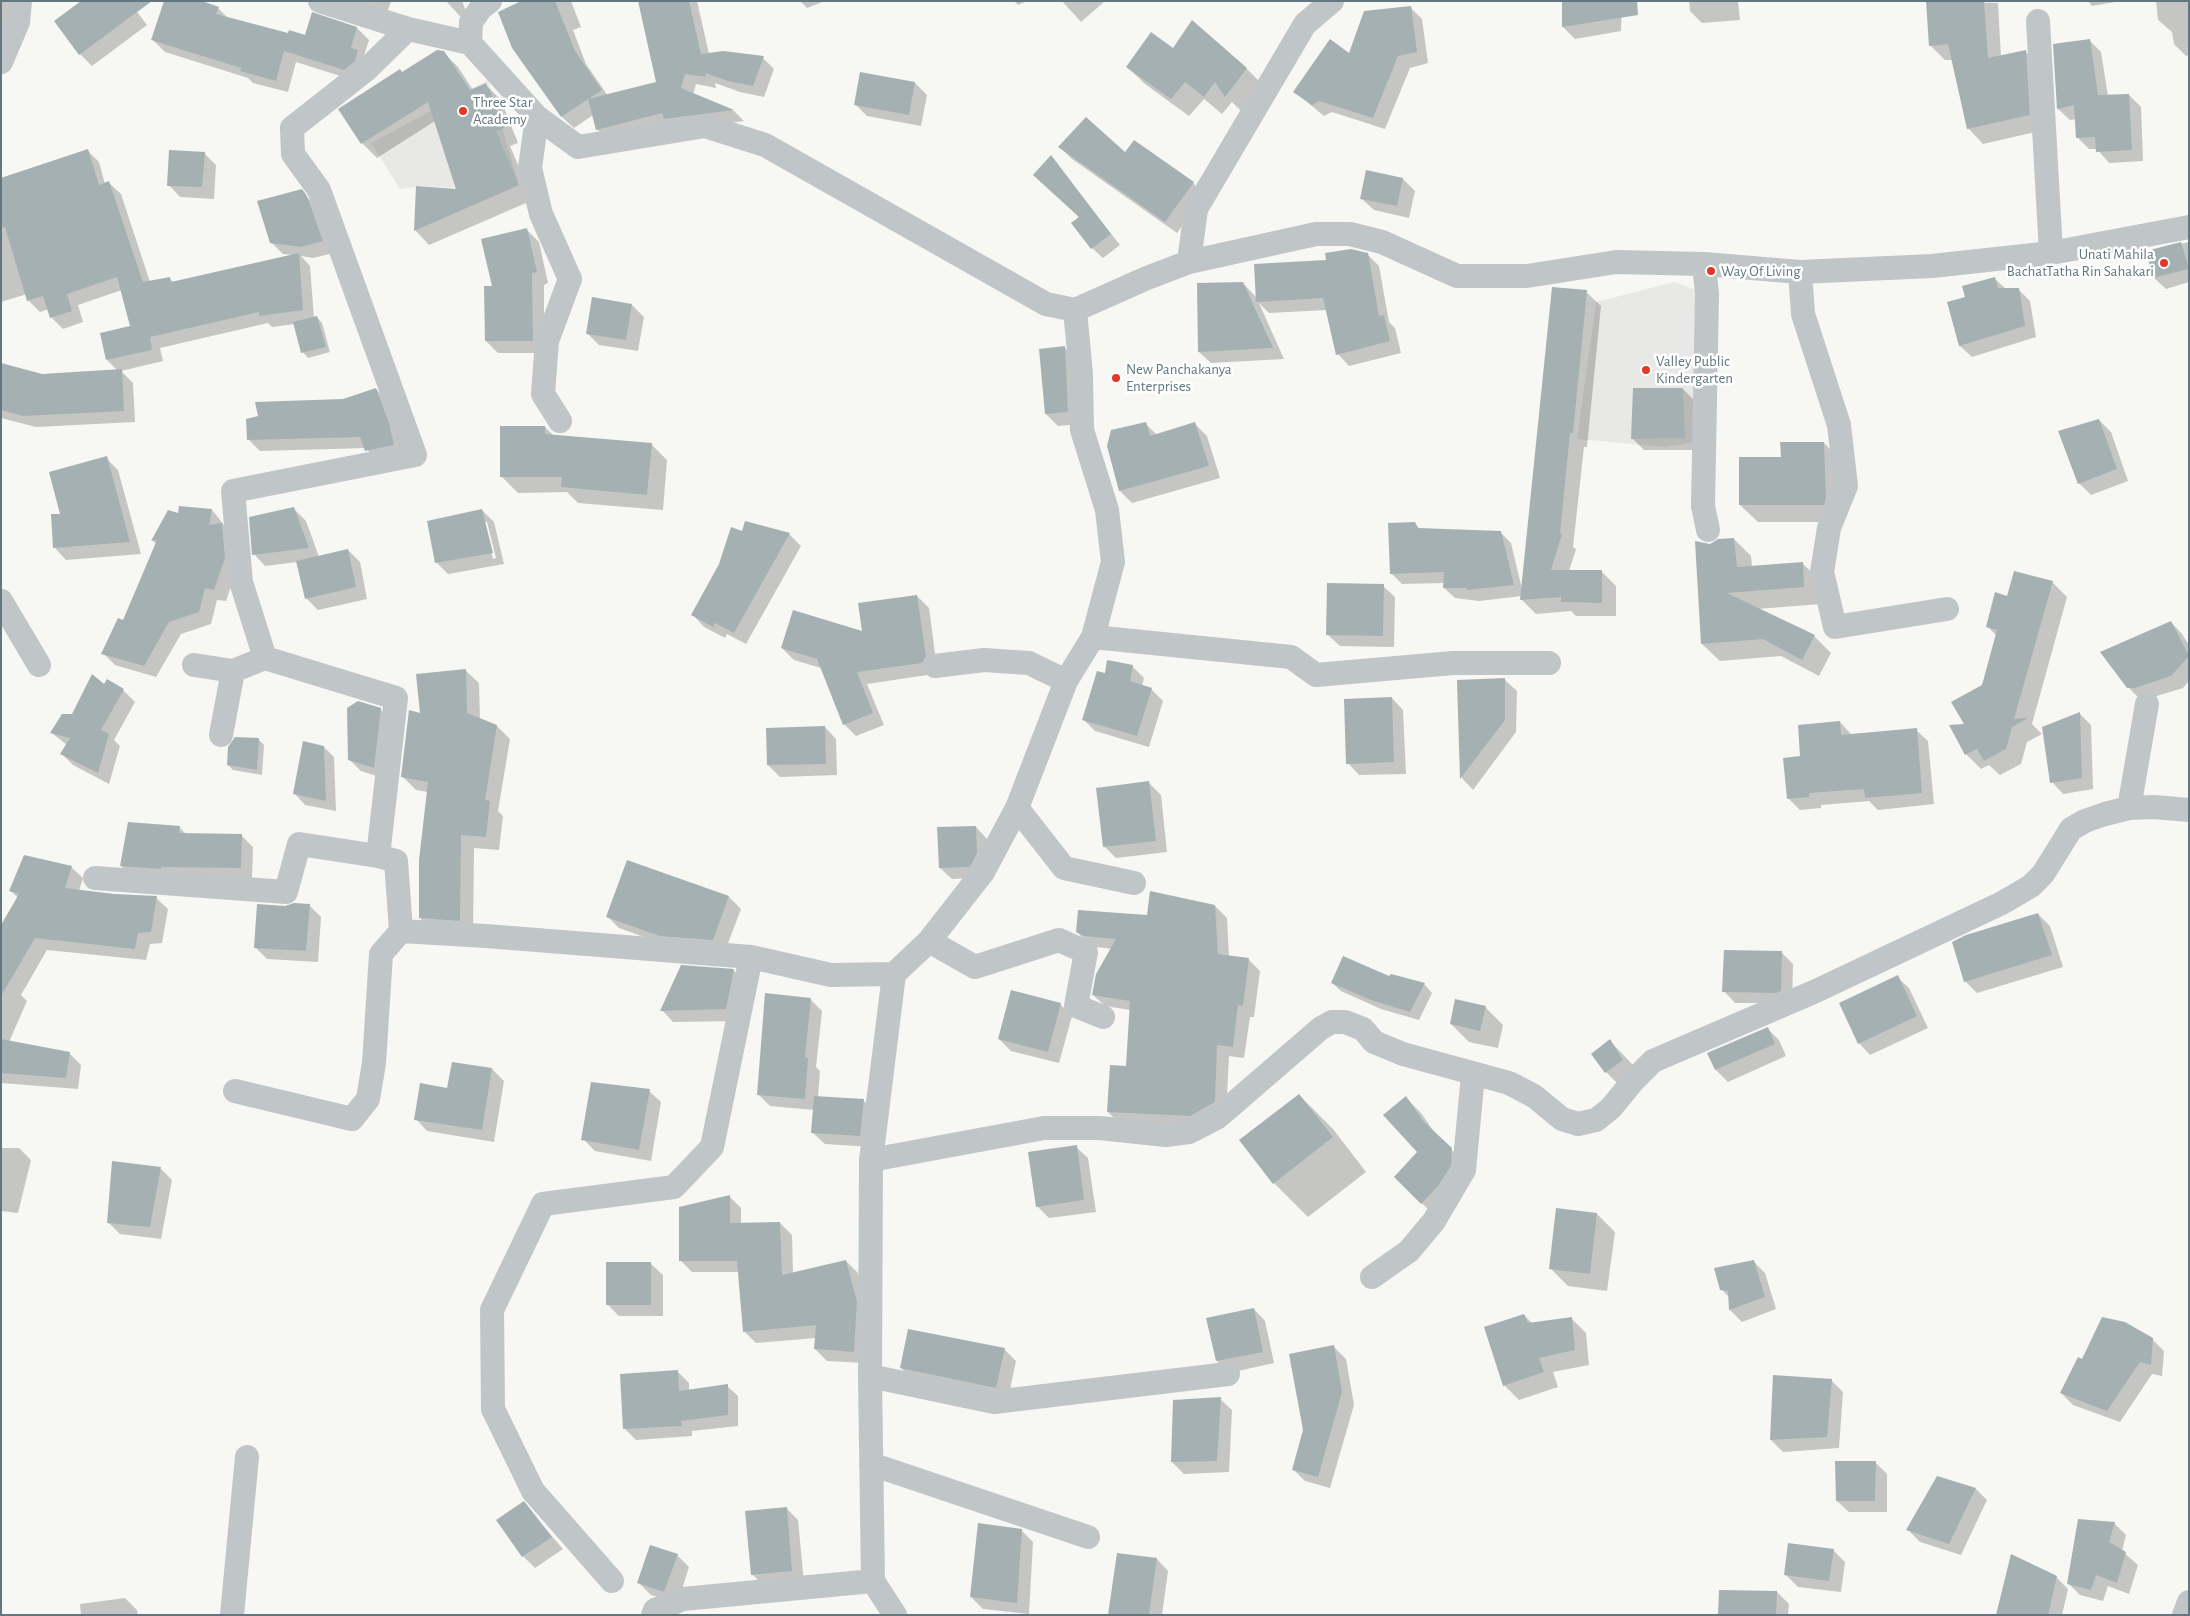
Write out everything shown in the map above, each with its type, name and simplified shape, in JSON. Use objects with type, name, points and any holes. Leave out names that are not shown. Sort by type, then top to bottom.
[{"type":"street","points":[[1,62],[18,22],[20,1]]},
{"type":"street","points":[[320,1],[408,29],[470,43],[537,117],[578,147],[705,126],[766,145],[1046,304],[1075,310],[1147,278],[1189,262],[1316,234],[1350,234],[1382,242],[1457,276],[1527,276],[1616,262],[1704,264],[1800,272],[1932,266],[2051,253],[2189,227]]},
{"type":"street","points":[[470,43],[471,22],[481,8],[490,1]]},
{"type":"street","points":[[1189,262],[1196,209],[1304,24],[1332,1]]},
{"type":"street","points":[[2038,21],[2051,253]]},
{"type":"street","points":[[265,658],[242,582],[233,491],[415,455],[319,190],[293,154],[292,128],[367,69],[408,29]]},
{"type":"street","points":[[537,117],[530,168],[541,214],[570,280],[547,340],[543,394],[560,421]]},
{"type":"street","points":[[1704,264],[1707,294],[1703,506],[1708,530]]},
{"type":"street","points":[[1800,272],[1803,314],[1839,425],[1846,486],[1829,528],[1822,572],[1835,627],[1947,609]]},
{"type":"street","points":[[895,1615],[873,1581],[870,1376],[872,1160],[894,974],[929,941],[983,872],[1017,808],[1066,681],[1093,637],[1113,562],[1107,510],[1082,430],[1081,374],[1075,310]]},
{"type":"street","points":[[1,601],[39,665]]},
{"type":"street","points":[[1093,637],[1291,657],[1316,675],[1454,663],[1549,663]]},
{"type":"street","points":[[194,666],[233,671],[265,658],[396,698],[378,856]]},
{"type":"street","points":[[935,666],[984,660],[1029,663],[1066,681]]},
{"type":"street","points":[[221,735],[233,671]]},
{"type":"street","points":[[2129,808],[2147,704]]},
{"type":"street","points":[[872,1160],[1044,1128],[1099,1128],[1166,1135],[1189,1132],[1218,1118],[1321,1028],[1332,1022],[1345,1022],[1363,1029],[1374,1042],[1403,1054],[1473,1075],[1509,1083],[1534,1096],[1562,1119],[1578,1124],[1596,1120],[1611,1108],[1633,1081],[1653,1061],[1816,992],[2002,902],[2031,886],[2043,874],[2071,830],[2105,814],[2129,808],[2154,807],[2189,810]]},
{"type":"street","points":[[1017,808],[1064,868],[1134,883]]},
{"type":"street","points":[[95,878],[286,892],[299,844],[378,856],[396,861],[401,931],[381,954],[374,1063],[368,1099],[352,1119],[235,1092]]},
{"type":"street","points":[[401,931],[750,957],[831,975],[894,974]]},
{"type":"street","points":[[929,941],[975,967],[1059,940],[1086,952],[1076,1006],[1104,1016]]},
{"type":"street","points":[[612,1581],[534,1491],[493,1409],[492,1310],[543,1204],[674,1187],[712,1147],[750,957]]},
{"type":"street","points":[[1372,1277],[1409,1251],[1434,1221],[1464,1170],[1473,1075]]},
{"type":"street","points":[[870,1376],[994,1402],[1228,1374]]},
{"type":"street","points":[[232,1615],[247,1457]]},
{"type":"street","points":[[871,1464],[1088,1537]]},
{"type":"street","points":[[652,1615],[655,1610],[683,1599],[873,1581]]},
{"type":"street","points":[[2184,1615],[2189,1602]]},
{"type":"shaded area","name":"Three Star Academy","points":[[488,80],[519,185],[478,203],[454,205],[455,188],[422,186],[400,189],[371,143]]},
{"type":"shaded area","name":"Valley Public Kindergarten","points":[[1674,282],[1707,294],[1704,441],[1664,447],[1577,439],[1596,302]]},
{"type":"building","points":[[81,1],[152,1],[79,55],[54,21]]},
{"type":"building","points":[[164,1],[202,1],[219,7],[216,14],[288,33],[289,30],[305,35],[312,12],[357,27],[351,48],[358,50],[355,61],[344,70],[284,51],[276,81],[240,71],[241,68],[151,40]]},
{"type":"building","points":[[521,1],[555,1],[575,51],[602,90],[561,117],[512,48],[498,12]]},
{"type":"building","points":[[638,1],[689,1],[701,54],[723,51],[764,56],[753,86],[728,81],[705,73],[706,77],[685,74],[681,88],[734,110],[664,119],[662,113],[596,130],[588,99],[656,82]]},
{"type":"building","points":[[1562,1],[1637,1],[1638,15],[1562,27]]},
{"type":"building","points":[[1926,1],[1984,1],[1988,58],[2026,50],[2030,115],[1967,129],[1948,44],[1929,46]]},
{"type":"building","points":[[1411,6],[1417,52],[1398,56],[1373,118],[1319,101],[1312,105],[1293,92],[1330,39],[1349,53],[1364,11]]},
{"type":"building","points":[[1192,20],[1247,68],[1225,97],[1215,82],[1204,97],[1185,82],[1171,99],[1126,67],[1151,32],[1173,48]]},
{"type":"building","points":[[2090,39],[2098,95],[2129,94],[2132,150],[2096,152],[2095,137],[2076,138],[2074,105],[2057,109],[2053,44]]},
{"type":"building","points":[[437,50],[444,51],[470,90],[486,83],[504,128],[496,131],[519,185],[414,231],[416,186],[456,189],[428,102],[361,144],[338,109],[400,69],[402,72]]},
{"type":"building","points":[[860,72],[915,82],[909,115],[854,105]]},
{"type":"building","points":[[1086,117],[1125,152],[1134,140],[1194,182],[1165,222],[1058,147]]},
{"type":"building","points":[[88,149],[99,185],[109,181],[143,282],[170,277],[171,282],[299,253],[303,310],[259,316],[259,312],[150,337],[152,350],[106,360],[100,333],[130,326],[117,277],[67,294],[72,311],[50,318],[43,296],[27,301],[5,227],[1,228],[1,178]]},
{"type":"building","points":[[169,150],[205,152],[202,187],[167,186]]},
{"type":"building","points":[[1051,155],[1111,234],[1091,249],[1071,223],[1079,217],[1033,175]]},
{"type":"building","points":[[1366,170],[1403,178],[1397,206],[1360,199]]},
{"type":"building","points":[[302,189],[307,196],[323,241],[301,247],[270,243],[257,201]]},
{"type":"building","points":[[527,228],[537,272],[532,273],[533,341],[485,341],[484,286],[492,286],[481,239]]},
{"type":"building","name":"Unati Mahila BachatTatha Rin Sahakari","points":[[2181,242],[2189,269],[2153,278],[2146,251]]},
{"type":"building","points":[[1351,249],[1368,253],[1379,316],[1384,315],[1390,341],[1336,355],[1323,298],[1256,302],[1254,264],[1326,260],[1325,253]]},
{"type":"building","points":[[1995,277],[1998,288],[2019,288],[2025,326],[1959,346],[1947,302],[1965,297],[1962,286]]},
{"type":"building","points":[[1243,282],[1273,348],[1198,352],[1197,283]]},
{"type":"building","points":[[1552,287],[1587,290],[1573,433],[1570,433],[1560,533],[1562,534],[1551,570],[1602,570],[1602,603],[1561,602],[1561,597],[1520,600]]},
{"type":"building","points":[[592,297],[632,304],[626,340],[586,334]]},
{"type":"building","points":[[317,316],[326,347],[301,353],[293,322]]},
{"type":"building","points":[[1065,346],[1068,412],[1045,414],[1039,349]]},
{"type":"building","points":[[1,363],[42,374],[122,369],[124,411],[23,416],[1,410]]},
{"type":"building","points":[[376,388],[389,423],[394,445],[365,451],[360,437],[247,440],[246,419],[258,416],[255,402],[343,399]]},
{"type":"building","points":[[1633,388],[1683,388],[1685,438],[1631,439]]},
{"type":"building","points":[[2099,419],[2117,469],[2078,484],[2058,431]]},
{"type":"building","points":[[1146,422],[1150,436],[1195,422],[1209,466],[1119,491],[1107,446],[1111,430]]},
{"type":"building","points":[[500,426],[545,426],[545,434],[652,443],[647,495],[561,487],[562,477],[500,477]]},
{"type":"building","points":[[1780,442],[1824,442],[1826,498],[1824,505],[1739,505],[1739,457],[1781,457]]},
{"type":"building","points":[[107,456],[130,542],[53,548],[51,514],[60,514],[49,472]]},
{"type":"building","points":[[179,506],[212,509],[209,525],[222,523],[225,558],[214,590],[205,588],[199,612],[169,622],[144,666],[101,654],[118,618],[123,620],[157,540],[151,541],[168,510],[178,513]]},
{"type":"building","points":[[294,507],[309,548],[252,555],[249,517]]},
{"type":"building","points":[[482,509],[493,553],[435,563],[427,521]]},
{"type":"building","points":[[745,521],[790,533],[734,633],[715,623],[713,627],[691,615],[719,564],[731,527],[742,531]]},
{"type":"building","points":[[1415,522],[1418,528],[1501,531],[1514,585],[1467,590],[1467,588],[1443,588],[1444,572],[1390,574],[1388,523]]},
{"type":"building","points":[[1734,538],[1737,567],[1803,562],[1804,587],[1727,593],[1815,635],[1802,660],[1763,639],[1701,644],[1695,541],[1710,544],[1718,539]]},
{"type":"building","points":[[348,549],[356,587],[305,599],[296,561]]},
{"type":"building","points":[[2014,571],[2053,581],[2014,719],[2028,718],[2012,727],[2006,749],[1984,761],[1977,749],[1965,755],[1949,725],[1964,724],[1951,702],[1982,685],[1997,630],[1986,627],[1995,592],[2007,596]]},
{"type":"building","points":[[1327,583],[1384,584],[1383,636],[1326,635]]},
{"type":"building","points":[[917,595],[926,656],[922,663],[857,672],[873,713],[843,725],[817,659],[781,648],[793,610],[862,631],[858,603]]},
{"type":"building","points":[[2171,621],[2189,656],[2171,676],[2135,688],[2127,688],[2100,652]]},
{"type":"building","points":[[1107,660],[1133,665],[1130,681],[1152,688],[1137,736],[1082,720],[1097,671],[1105,673]]},
{"type":"building","points":[[466,669],[467,713],[497,725],[485,800],[490,801],[486,837],[461,835],[460,921],[419,918],[419,860],[428,782],[401,777],[409,710],[420,713],[416,674]]},
{"type":"building","points":[[92,674],[104,684],[107,679],[124,689],[101,730],[109,734],[98,773],[60,754],[70,738],[50,733],[62,714],[72,714]]},
{"type":"building","points":[[1505,678],[1505,720],[1460,779],[1457,680]]},
{"type":"building","points":[[1392,697],[1394,762],[1346,764],[1344,699]]},
{"type":"building","points":[[358,701],[381,708],[374,768],[348,760],[347,708]]},
{"type":"building","points":[[2080,712],[2082,778],[2050,783],[2042,727]]},
{"type":"building","points":[[1840,721],[1841,735],[1917,728],[1922,793],[1865,798],[1864,789],[1809,793],[1809,797],[1787,799],[1783,758],[1800,756],[1798,725]]},
{"type":"building","points":[[825,726],[826,764],[767,765],[766,728]]},
{"type":"building","points":[[235,737],[259,738],[257,770],[227,765],[228,747]]},
{"type":"building","points":[[303,741],[324,746],[326,801],[293,794]]},
{"type":"building","points":[[1149,781],[1156,841],[1103,847],[1096,788]]},
{"type":"building","points":[[128,822],[180,826],[179,833],[242,834],[241,868],[162,867],[161,869],[120,866]]},
{"type":"building","points":[[976,826],[977,853],[970,867],[939,868],[937,827]]},
{"type":"building","points":[[24,855],[72,866],[65,888],[114,894],[157,896],[151,932],[138,933],[135,949],[35,938],[1,996],[1,925],[19,894],[9,891]]},
{"type":"building","points":[[627,860],[729,896],[713,940],[660,936],[606,917]]},
{"type":"building","points":[[1150,891],[1215,905],[1218,954],[1249,958],[1243,1006],[1238,1005],[1233,1047],[1217,1045],[1215,1102],[1190,1116],[1107,1112],[1110,1065],[1126,1066],[1130,1001],[1092,995],[1096,974],[1116,939],[1084,936],[1076,932],[1078,910],[1147,915]]},
{"type":"building","points":[[294,903],[310,904],[306,951],[254,948],[257,904],[285,906]]},
{"type":"building","points":[[2038,913],[2052,955],[1964,982],[1952,942],[1966,935]]},
{"type":"building","points":[[1724,950],[1782,951],[1781,991],[1776,993],[1722,992]]},
{"type":"building","points":[[1343,956],[1389,976],[1391,974],[1425,983],[1410,1012],[1371,1000],[1331,983]]},
{"type":"building","points":[[681,965],[734,969],[726,1009],[660,1011]]},
{"type":"building","points":[[1898,975],[1917,1016],[1858,1044],[1839,1003]]},
{"type":"building","points":[[1011,990],[1061,1003],[1048,1052],[998,1039]]},
{"type":"building","points":[[765,993],[811,998],[805,1057],[808,1058],[805,1099],[757,1095]]},
{"type":"building","points":[[1455,999],[1486,1006],[1480,1031],[1450,1024]]},
{"type":"building","points":[[1768,1027],[1775,1044],[1715,1070],[1707,1053]]},
{"type":"building","points":[[1,1039],[70,1052],[66,1078],[1,1073]]},
{"type":"building","points":[[1610,1039],[1623,1060],[1605,1073],[1591,1054]]},
{"type":"building","points":[[452,1062],[492,1068],[482,1130],[414,1120],[420,1083],[447,1088]]},
{"type":"building","points":[[591,1082],[650,1089],[639,1150],[581,1140]]},
{"type":"building","points":[[1299,1094],[1333,1137],[1273,1184],[1239,1140]]},
{"type":"building","points":[[814,1096],[864,1099],[860,1136],[811,1133]]},
{"type":"building","points":[[1406,1096],[1424,1122],[1452,1148],[1451,1166],[1438,1186],[1421,1204],[1394,1177],[1417,1152],[1383,1115]]},
{"type":"building","points":[[1077,1145],[1084,1200],[1036,1207],[1028,1152]]},
{"type":"building","points":[[112,1161],[161,1167],[150,1227],[107,1223]]},
{"type":"building","points":[[730,1195],[730,1223],[780,1222],[782,1275],[846,1260],[857,1302],[854,1352],[814,1349],[816,1325],[743,1332],[737,1261],[679,1261],[679,1207]]},
{"type":"building","points":[[1556,1208],[1597,1213],[1590,1274],[1549,1269]]},
{"type":"building","points":[[1754,1260],[1765,1297],[1729,1310],[1728,1291],[1720,1290],[1714,1268]]},
{"type":"building","points":[[606,1262],[651,1262],[651,1305],[606,1305]]},
{"type":"building","points":[[1254,1308],[1263,1352],[1216,1361],[1206,1318]]},
{"type":"building","points":[[1524,1314],[1528,1323],[1572,1317],[1575,1350],[1539,1358],[1544,1372],[1503,1386],[1484,1327]]},
{"type":"building","points":[[2102,1317],[2125,1322],[2153,1338],[2151,1365],[2140,1362],[2107,1411],[2060,1393],[2078,1357],[2082,1359]]},
{"type":"building","points":[[908,1329],[1005,1348],[996,1388],[900,1368]]},
{"type":"building","points":[[1334,1345],[1342,1392],[1318,1477],[1292,1470],[1303,1430],[1289,1354]]},
{"type":"building","points":[[678,1370],[679,1391],[728,1384],[728,1415],[681,1421],[682,1426],[623,1429],[620,1374]]},
{"type":"building","points":[[1773,1375],[1832,1379],[1827,1437],[1770,1440]]},
{"type":"building","points":[[1221,1397],[1217,1461],[1171,1462],[1173,1400]]},
{"type":"building","points":[[1835,1461],[1876,1461],[1875,1501],[1836,1501]]},
{"type":"building","points":[[1937,1476],[1976,1488],[1949,1544],[1906,1530]]},
{"type":"building","points":[[524,1501],[552,1537],[522,1557],[496,1520]]},
{"type":"building","points":[[787,1507],[792,1571],[751,1575],[745,1511]]},
{"type":"building","points":[[2078,1519],[2115,1522],[2109,1542],[2126,1552],[2117,1583],[2096,1575],[2091,1590],[2067,1584]]},
{"type":"building","points":[[978,1523],[1022,1529],[1017,1603],[970,1597]]},
{"type":"building","points":[[1788,1543],[1834,1549],[1829,1581],[1784,1575]]},
{"type":"building","points":[[650,1545],[678,1554],[664,1592],[637,1583]]},
{"type":"building","points":[[1117,1553],[1157,1558],[1149,1615],[1108,1615]]},
{"type":"building","points":[[2011,1554],[2057,1576],[2048,1615],[1996,1615]]},
{"type":"building","points":[[1719,1590],[1777,1591],[1776,1615],[1718,1615]]},
{"type":"place","name":"Three Star Academy","points":[[463,111]]},
{"type":"place","name":"Unati Mahila BachatTatha Rin Sahakari","points":[[2164,263]]},
{"type":"place","name":"Way Of Living","points":[[1711,271]]},
{"type":"place","name":"Valley Public Kindergarten","points":[[1646,370]]},
{"type":"place","name":"New Panchakanya Enterprises","points":[[1116,378]]}]
